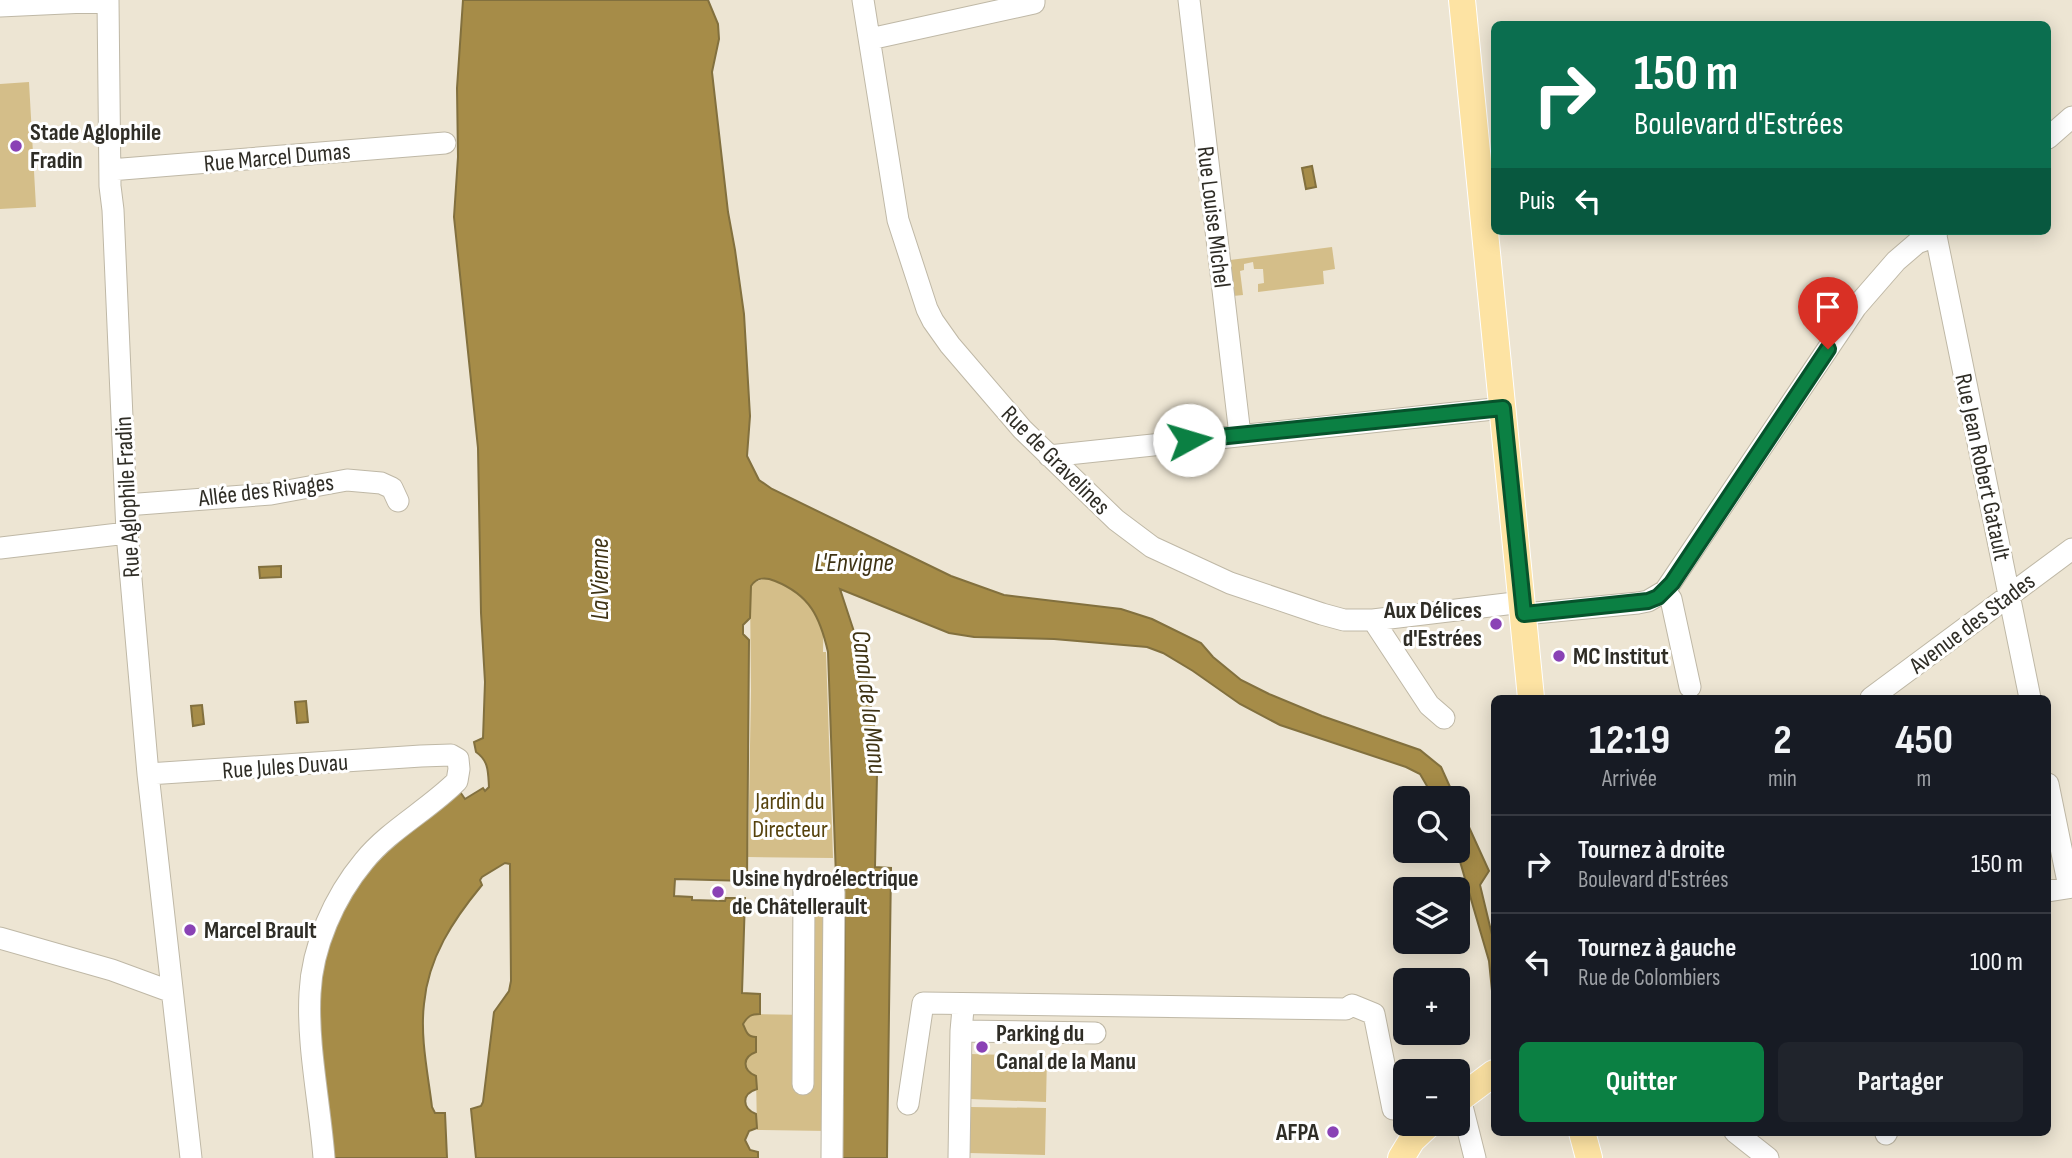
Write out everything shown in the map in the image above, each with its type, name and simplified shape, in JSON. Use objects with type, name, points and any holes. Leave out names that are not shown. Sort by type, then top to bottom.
[{"type":"main road","points":[[1462,0],[1531,695]]},
{"type":"main road","points":[[1470,1091],[1491,1075]]},
{"type":"main road","points":[[1401,1158],[1416,1136]]},
{"type":"main road","points":[[1583,1136],[1589,1158]]},
{"type":"street","name":"Rue de Gravelines","points":[[863,0],[898,220],[933,321],[950,345],[1022,429],[1116,520],[1152,547],[1230,583],[1344,620],[1637,603],[1648,601],[1665,592]]},
{"type":"street","name":"Rue Louise Michel","points":[[1189,0],[1240,435]]},
{"type":"street","points":[[0,6],[108,1]]},
{"type":"street","name":"Rue Aglophile Fradin","points":[[108,1],[110,170],[127,533],[148,774],[191,1158]]},
{"type":"street","points":[[870,39],[1040,1]]},
{"type":"street","points":[[2051,135],[2072,117]]},
{"type":"street","name":"Rue Marcel Dumas","points":[[110,170],[445,143]]},
{"type":"street","points":[[1690,687],[1671,599],[1665,592],[1856,307],[1896,261],[1917,243],[1934,235]]},
{"type":"street","name":"Rue Jean Robert Gatault","points":[[1936,235],[2029,695]]},
{"type":"street","points":[[1049,456],[1503,408]]},
{"type":"street","name":"Allée des Rivages","points":[[126,505],[271,494],[346,480],[381,483],[391,488],[398,501]]},
{"type":"street","points":[[0,548],[127,533]]},
{"type":"street","name":"Avenue des Stades","points":[[1875,695],[2072,548]]},
{"type":"street","points":[[1373,620],[1429,705],[1444,718]]},
{"type":"street","name":"Rue Jules Duvau","points":[[148,774],[451,755],[458,759],[460,769],[457,781],[365,860],[349,881],[335,906],[313,963],[310,1019],[324,1158]]},
{"type":"street","points":[[2051,805],[2063,888]]},
{"type":"street","points":[[803,1084],[804,891],[834,892],[832,1158]]},
{"type":"street","points":[[0,938],[112,970],[172,992]]},
{"type":"street","points":[[908,1104],[923,1003],[1346,1009],[1352,1005],[1374,1014],[1393,1109]]},
{"type":"street","points":[[959,1158],[963,1009]]},
{"type":"street","points":[[961,1031],[1095,1033]]},
{"type":"street","points":[[1469,1136],[1475,1158]]},
{"type":"street","points":[[1740,1136],[1768,1158]]},
{"type":"green space","name":"Stade Aglophile Fradin","points":[[29,82],[36,207],[0,209],[0,84]]},
{"type":"green space","points":[[1332,247],[1335,269],[1323,271],[1324,284],[1258,292],[1258,284],[1264,283],[1263,269],[1254,269],[1253,262],[1244,264],[1244,270],[1240,271],[1243,295],[1233,296],[1230,260]]},
{"type":"green space","name":"Jardin du Directeur","points":[[765,578],[784,584],[801,595],[814,610],[822,629],[823,652],[826,652],[833,858],[748,857],[750,590],[753,583]]},
{"type":"green space","points":[[810,912],[830,912],[828,1131],[757,1130],[756,1076],[750,1073],[746,1064],[756,1037],[748,1035],[743,1024],[753,1014],[809,1015]]},
{"type":"green space","points":[[970,1054],[1047,1056],[1046,1102],[970,1099]]},
{"type":"green space","points":[[970,1107],[1046,1108],[1045,1155],[969,1153]]},
{"type":"water","points":[[463,0],[708,0],[718,24],[719,39],[712,72],[728,212],[744,314],[750,416],[747,456],[759,480],[772,489],[951,576],[1004,595],[1121,609],[1152,619],[1201,643],[1213,657],[1241,680],[1269,694],[1322,716],[1420,750],[1441,767],[1450,786],[1427,786],[1420,774],[1406,767],[1280,725],[1240,704],[1163,653],[1147,647],[1054,639],[974,637],[949,633],[840,589],[863,659],[875,731],[875,867],[891,868],[887,1158],[837,1158],[843,1100],[845,905],[840,904],[840,880],[836,877],[828,652],[817,618],[805,600],[775,581],[759,579],[751,586],[750,618],[743,625],[743,634],[749,640],[747,881],[675,879],[674,896],[692,897],[692,900],[725,901],[726,898],[745,898],[742,993],[760,994],[760,1014],[750,1016],[743,1024],[749,1035],[756,1037],[756,1052],[746,1060],[746,1067],[756,1076],[757,1089],[748,1094],[745,1101],[748,1108],[756,1114],[757,1128],[749,1131],[745,1140],[750,1150],[758,1152],[758,1158],[476,1158],[471,1109],[481,1106],[483,1102],[494,1012],[509,991],[511,981],[510,864],[505,863],[480,880],[482,885],[461,912],[436,955],[426,987],[423,1017],[425,1056],[432,1107],[435,1113],[445,1113],[447,1158],[332,1158],[315,1001],[321,961],[342,904],[368,865],[458,789],[465,799],[489,787],[487,767],[476,752],[474,742],[483,738],[485,682],[478,448],[454,217],[458,157],[457,88]]},
{"type":"water","points":[[1312,166],[1316,187],[1306,189],[1302,168]]},
{"type":"water","points":[[281,566],[281,577],[260,578],[259,567]]},
{"type":"water","points":[[306,701],[308,722],[297,723],[295,702]]},
{"type":"water","points":[[202,705],[204,724],[193,726],[191,706]]},
{"type":"water","points":[[1470,829],[1489,871],[1480,885],[1491,931],[1491,981],[1489,961],[1470,896],[1470,877],[1465,877],[1460,863],[1470,863]]},
{"type":"place","name":"Stade Aglophile Fradin","points":[[16,146]]},
{"type":"place","name":"Aux Délices d'Estrées","points":[[1496,624]]},
{"type":"place","name":"MC Institut","points":[[1559,656]]},
{"type":"place","name":"Usine hydroélectrique de Châtellerault","points":[[718,892]]},
{"type":"place","name":"Marcel Brault","points":[[190,930]]},
{"type":"place","name":"Parking du Canal de la Manu","points":[[982,1047]]},
{"type":"place","name":"AFPA","points":[[1333,1132]]},
{"type":"route","points":[[1189,440],[1503,408],[1524,614],[1637,603],[1658,597],[1672,583],[1828,349]]},
{"type":"water label","name":"L'Envigne","points":[[854,562]]},
{"type":"water label","name":"La Vienne","points":[[599,579]]},
{"type":"water label","name":"Canal de la Manu","points":[[870,702]]}]
